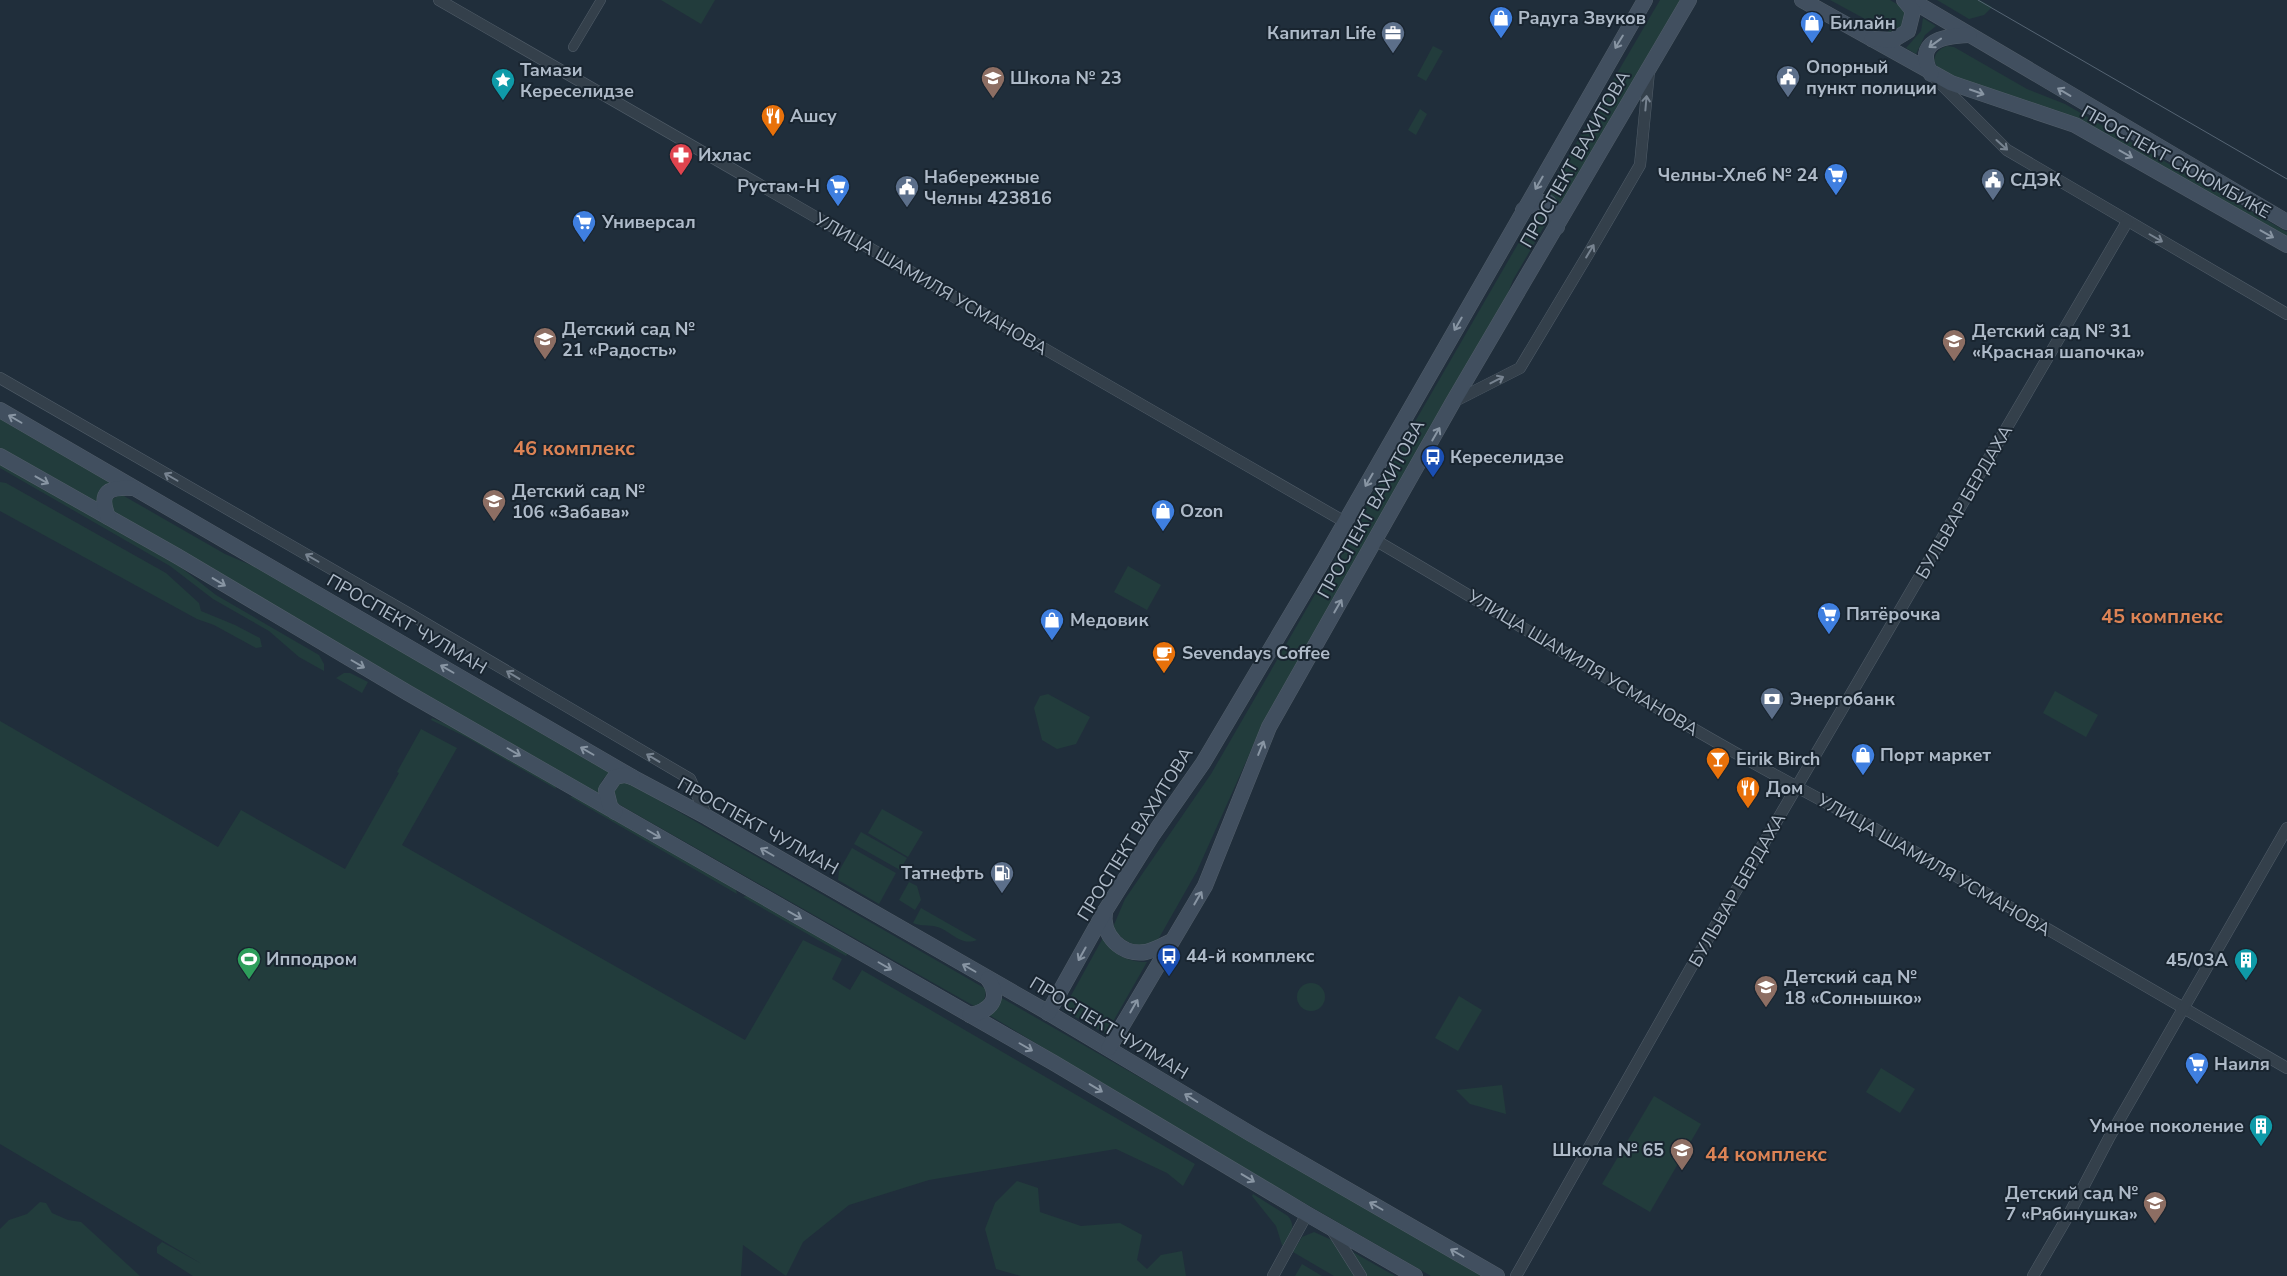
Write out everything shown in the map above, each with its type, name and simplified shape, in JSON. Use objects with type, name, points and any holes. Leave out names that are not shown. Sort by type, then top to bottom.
[{"type":"main road","name":"ПРОСПЕКТ ВАХИТОВА","points":[[1048,1013],[1106,911],[1152,836],[1203,763],[1345,522],[1645,0]]},
{"type":"main road","name":"ПРОСПЕКТ ВАХИТОВА","points":[[1109,1048],[1205,886],[1269,727],[1453,402],[1689,0]]},
{"type":"main road","name":"ПРОСПЕКТ СЮЮМБИКЕ","points":[[1802,0],[1931,74],[1951,83],[2075,125],[2287,245]]},
{"type":"main road","points":[[1871,39],[1892,40],[1908,31],[1913,11],[1904,0]]},
{"type":"main road","name":"ПРОСПЕКТ СЮЮМБИКЕ","points":[[1911,0],[2287,222]]},
{"type":"main road","points":[[1931,74],[1925,62],[1929,46],[1947,37],[1969,35]]},
{"type":"main road","points":[[1523,210],[1536,202],[1548,202],[1556,212],[1557,227]]},
{"type":"main road","name":"ПРОСПЕКТ ЧУЛМАН","points":[[0,410],[632,777],[707,817],[1109,1048],[1251,1134],[1497,1276]]},
{"type":"main road","points":[[0,456],[108,517],[342,655],[970,1015],[1415,1276]]},
{"type":"main road","points":[[108,517],[104,505],[104,497],[109,491],[117,488],[133,488]]},
{"type":"main road","points":[[616,812],[607,799],[606,790],[608,785],[610,781],[619,775],[632,777]]},
{"type":"main road","points":[[1106,911],[1104,918],[1109,936],[1114,942],[1128,951],[1147,952],[1173,940]]},
{"type":"main road","points":[[970,1015],[982,1012],[993,1000],[994,988],[988,979]]},
{"type":"street","name":"УЛИЦА ШАМИЛЯ УСМАНОВА","points":[[439,0],[1345,522]]},
{"type":"street","points":[[573,47],[601,0]]},
{"type":"street","points":[[1453,402],[1520,368],[1640,165],[1649,68]]},
{"type":"street","points":[[1931,74],[2007,150],[2287,314]]},
{"type":"street","name":"БУЛЬВАР БЕРДАХА","points":[[1516,1276],[1642,1052],[2127,222]]},
{"type":"street","points":[[0,378],[414,616],[690,780],[707,817]]},
{"type":"street","name":"УЛИЦА ШАМИЛЯ УСМАНОВА","points":[[1375,540],[1647,703],[1797,788],[1864,822],[2287,1068]]},
{"type":"street","points":[[2033,1276],[2183,1007],[2287,828]]},
{"type":"street","points":[[1273,1276],[1307,1214]]},
{"type":"street","points":[[1331,1228],[1361,1276]]},
{"type":"green space","points":[[661,0],[715,0],[701,24]]},
{"type":"green space","points":[[1660,0],[1684,0],[1562,208],[1556,199],[1544,198]]},
{"type":"green space","points":[[1830,0],[1890,0],[1905,9],[1906,18],[1898,30],[1889,32]]},
{"type":"green space","points":[[1937,0],[1980,0],[1992,7],[1984,15],[1969,19]]},
{"type":"green space","points":[[1923,18],[1936,26],[1925,35],[1916,54],[1906,48],[1921,31]]},
{"type":"green space","points":[[1433,46],[1443,51],[1426,81],[1417,76]]},
{"type":"green space","points":[[1947,46],[1954,47],[2027,89],[2065,104],[2287,232],[2287,240],[2082,121],[2055,110],[1974,86],[1939,71],[1934,60],[1938,51]]},
{"type":"green space","points":[[1420,109],[1427,114],[1416,135],[1408,130]]},
{"type":"green space","points":[[1542,210],[1547,214],[1548,220],[1513,280],[1498,319],[1262,726],[1197,871],[1159,938],[1146,945],[1127,942],[1113,927],[1125,899],[1211,774],[1537,211]]},
{"type":"green space","points":[[0,417],[115,481],[99,492],[97,505],[0,450]]},
{"type":"green space","points":[[0,462],[174,562],[216,595],[319,655],[324,664],[324,671],[299,657],[269,631],[213,599],[170,566],[0,468]]},
{"type":"green space","points":[[0,482],[6,483],[166,573],[199,603],[201,611],[260,638],[262,647],[256,648],[214,625],[197,619],[0,511]]},
{"type":"green space","points":[[119,495],[124,496],[225,554],[265,571],[614,773],[606,776],[602,781],[600,788],[601,796],[115,514],[111,509],[111,500]]},
{"type":"green space","points":[[1128,566],[1161,585],[1147,610],[1114,592]]},
{"type":"green space","points":[[344,673],[350,673],[368,682],[362,693],[336,678]]},
{"type":"green space","points":[[2055,691],[2098,715],[2086,737],[2043,713]]},
{"type":"green space","points":[[1048,694],[1090,717],[1076,744],[1057,749],[1042,740],[1034,708],[1040,696]]},
{"type":"green space","points":[[432,718],[468,733],[555,785],[556,789],[466,737],[431,720]]},
{"type":"green space","name":"Ипподром","points":[[0,721],[218,847],[241,810],[345,869],[399,773],[397,772],[421,729],[457,748],[402,845],[745,1040],[803,940],[842,959],[832,979],[850,990],[862,970],[1195,1164],[1183,1186],[1167,1173],[1116,1149],[929,1180],[849,1205],[803,1242],[786,1276],[743,1245],[741,1276],[193,1276],[157,1253],[157,1247],[162,1242],[202,1264],[0,1144]]},
{"type":"green space","points":[[617,781],[629,783],[986,989],[982,1004],[974,1006],[613,801],[611,788]]},
{"type":"green space","points":[[574,796],[735,887],[737,894],[570,797]]},
{"type":"green space","points":[[882,809],[923,832],[908,857],[868,833]]},
{"type":"green space","points":[[861,832],[907,858],[900,870],[854,844]]},
{"type":"green space","points":[[852,848],[896,873],[879,904],[838,880],[839,871]]},
{"type":"green space","points":[[909,882],[917,886],[921,900],[915,910],[899,900]]},
{"type":"green space","points":[[750,896],[848,953],[846,956],[743,897]]},
{"type":"green space","points":[[921,908],[977,940],[964,941],[939,927],[913,923]]},
{"type":"green space","points":[[1104,936],[1107,943],[1116,953],[1133,961],[1147,962],[1106,1034],[1063,1010]]},
{"type":"green space","points":[[1311,983],[1321,987],[1325,997],[1321,1007],[1311,1011],[1301,1007],[1297,997],[1301,987]]},
{"type":"green space","points":[[1459,996],[1482,1010],[1458,1051],[1435,1038]]},
{"type":"green space","points":[[1000,997],[1485,1276],[1431,1276],[1209,1148],[989,1015]]},
{"type":"green space","points":[[1881,1068],[1915,1089],[1900,1113],[1866,1092]]},
{"type":"green space","points":[[1502,1085],[1506,1114],[1470,1104],[1456,1090]]},
{"type":"green space","points":[[1654,1096],[1701,1124],[1650,1212],[1602,1184]]},
{"type":"green space","points":[[1017,1181],[1038,1188],[1040,1212],[1081,1226],[1120,1223],[1142,1235],[1137,1260],[1147,1269],[1161,1255],[1182,1251],[1186,1276],[1021,1276],[996,1269],[985,1229],[995,1203]]},
{"type":"green space","points":[[1253,1194],[1288,1216],[1291,1220],[1292,1231],[1284,1246],[1276,1226],[1252,1196]]},
{"type":"green space","points":[[40,1202],[46,1203],[52,1213],[68,1220],[81,1222],[140,1276],[0,1276],[0,1229],[9,1220],[27,1214]]},
{"type":"green space","points":[[1314,1232],[1334,1241],[1356,1276],[1334,1276],[1293,1252],[1302,1237]]},
{"type":"green space","points":[[1351,1251],[1395,1276],[1366,1276]]},
{"type":"green space","points":[[1302,1264],[1322,1276],[1295,1276]]},
{"type":"tram line","points":[[1978,0],[2287,179]]},
{"type":"place","name":"Радуга Звуков","points":[[1501,39]]},
{"type":"place","name":"Билайн","points":[[1812,44]]},
{"type":"place","name":"Капитал Life","points":[[1393,54]]},
{"type":"place","name":"Опорный пункт полиции","points":[[1788,98]]},
{"type":"place","name":"Школа № 23","points":[[993,99]]},
{"type":"place","name":"Тамази Кереселидзе","points":[[503,101]]},
{"type":"place","name":"Ашсу","points":[[773,137]]},
{"type":"place","name":"Ихлас","points":[[681,176]]},
{"type":"place","name":"Челны-Хлеб № 24","points":[[1836,196]]},
{"type":"place","name":"СДЭК","points":[[1993,201]]},
{"type":"place","name":"Рустам-Н","points":[[838,207]]},
{"type":"place","name":"Набережные Челны 423816","points":[[907,208]]},
{"type":"place","name":"Универсал","points":[[584,243]]},
{"type":"place","name":"Детский сад № 21 «Радость»","points":[[545,360]]},
{"type":"place","name":"Детский сад № 31 «Красная шапочка»","points":[[1954,362]]},
{"type":"place","name":"Кереселидзе","points":[[1433,478]]},
{"type":"place","name":"Детский сад № 106 «Забава»","points":[[494,522]]},
{"type":"place","name":"Ozon","points":[[1163,532]]},
{"type":"place","name":"Пятёрочка","points":[[1829,635]]},
{"type":"place","name":"Медовик","points":[[1052,641]]},
{"type":"place","name":"Sevendays Coffee","points":[[1164,674]]},
{"type":"place","name":"Энергобанк","points":[[1772,720]]},
{"type":"place","name":"Порт маркет","points":[[1863,776]]},
{"type":"place","name":"Eirik Birch","points":[[1718,780]]},
{"type":"place","name":"Дом","points":[[1748,809]]},
{"type":"place","name":"Татнефть","points":[[1002,894]]},
{"type":"place","name":"44-й комплекс","points":[[1169,977]]},
{"type":"place","name":"Ипподром","points":[[249,980]]},
{"type":"place","name":"45/03А","points":[[2246,981]]},
{"type":"place","name":"Детский сад № 18 «Солнышко»","points":[[1766,1008]]},
{"type":"place","name":"Наиля","points":[[2197,1085]]},
{"type":"place","name":"Умное поколение","points":[[2261,1147]]},
{"type":"place","name":"Школа № 65","points":[[1682,1171]]},
{"type":"place","name":"Детский сад № 7 «Рябинушка»","points":[[2155,1224]]},
{"type":"district","name":"46 комплекс","points":[[574,448]]},
{"type":"district","name":"45 комплекс","points":[[2162,616]]},
{"type":"district","name":"44 комплекс","points":[[1766,1154]]}]
